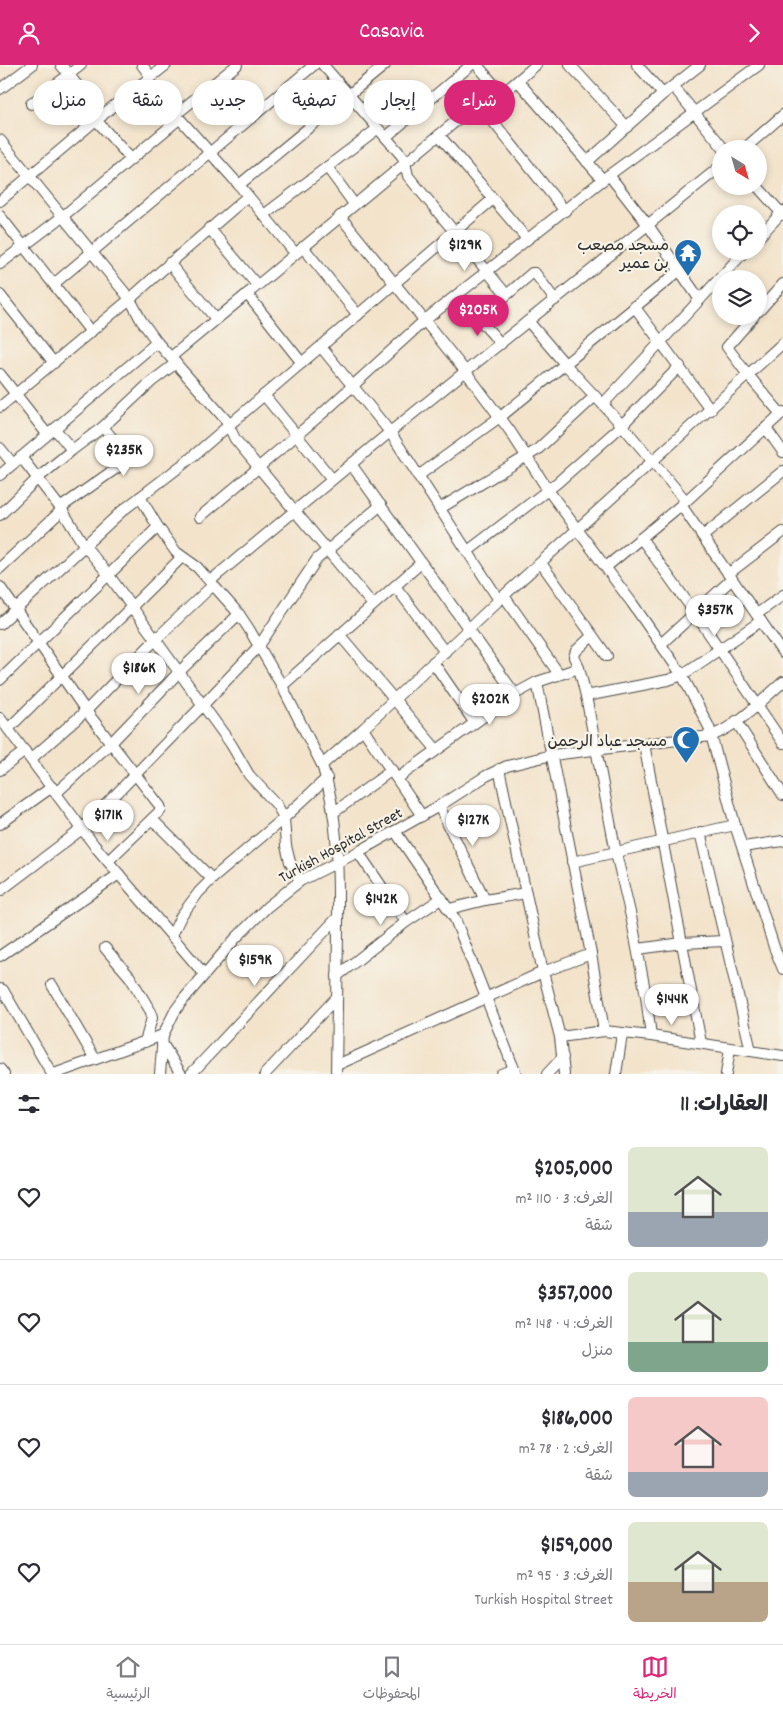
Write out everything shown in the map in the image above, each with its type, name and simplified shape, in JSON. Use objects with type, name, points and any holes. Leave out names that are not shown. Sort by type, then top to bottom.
[{"type":"street","points":[[0,89],[32,65]]},
{"type":"street","points":[[61,65],[72,80]]},
{"type":"street","points":[[31,105],[81,65]]},
{"type":"street","points":[[142,65],[148,79]]},
{"type":"street","points":[[104,114],[166,65]]},
{"type":"street","points":[[182,113],[237,65]]},
{"type":"street","points":[[55,283],[314,65]]},
{"type":"street","points":[[322,65],[335,80]]},
{"type":"street","points":[[354,90],[385,65]]},
{"type":"street","points":[[386,137],[471,65]]},
{"type":"street","points":[[477,65],[490,80]]},
{"type":"street","points":[[515,83],[536,65]]},
{"type":"street","points":[[570,65],[627,127]]},
{"type":"street","points":[[637,65],[663,94]]},
{"type":"street","points":[[587,162],[663,94],[700,65]]},
{"type":"street","points":[[200,517],[353,387],[426,320],[606,178],[759,65]]},
{"type":"street","points":[[518,81],[587,162],[606,178],[648,225],[678,271],[700,300]]},
{"type":"street","points":[[673,86],[717,140]]},
{"type":"street","points":[[354,102],[386,137],[405,162],[408,176],[506,294]]},
{"type":"street","points":[[754,140],[783,115]]},
{"type":"street","points":[[182,122],[264,215],[299,250],[358,315]]},
{"type":"street","points":[[104,124],[131,159]]},
{"type":"street","points":[[0,201],[90,125]]},
{"type":"street","points":[[0,264],[62,217],[168,125]]},
{"type":"street","points":[[239,185],[312,125]]},
{"type":"street","points":[[0,515],[38,478],[103,427],[216,319],[452,125]]},
{"type":"street","points":[[496,125],[565,211]]},
{"type":"street","points":[[264,215],[377,129]]},
{"type":"street","points":[[439,135],[527,239]]},
{"type":"street","points":[[0,140],[130,299],[141,320],[157,342],[229,425],[235,439],[373,605]]},
{"type":"street","points":[[326,167],[354,204]]},
{"type":"street","points":[[0,769],[28,755],[86,711],[211,583],[332,479],[712,173]]},
{"type":"street","points":[[765,195],[782,213],[767,229]]},
{"type":"street","points":[[0,407],[130,299],[248,196]]},
{"type":"street","points":[[0,624],[84,545],[140,497],[186,462],[493,199]]},
{"type":"street","points":[[0,216],[55,283],[91,331]]},
{"type":"street","points":[[340,216],[426,320],[510,431],[548,490],[606,567],[682,675],[705,717],[735,825],[778,946],[783,969]]},
{"type":"street","points":[[209,229],[257,285]]},
{"type":"street","points":[[604,404],[737,260]]},
{"type":"street","points":[[170,263],[216,319]]},
{"type":"street","points":[[418,476],[499,418],[678,271]]},
{"type":"street","points":[[501,343],[479,319],[533,272],[555,300]]},
{"type":"street","points":[[767,302],[783,284]]},
{"type":"street","points":[[247,294],[302,363]]},
{"type":"street","points":[[0,295],[54,363]]},
{"type":"street","points":[[634,306],[662,341],[711,410]]},
{"type":"street","points":[[528,321],[564,363],[604,404],[653,462],[683,503],[730,577],[783,653]]},
{"type":"street","points":[[606,567],[683,503],[782,413],[748,375],[728,348],[727,345],[746,325]]},
{"type":"street","points":[[0,475],[157,342]]},
{"type":"street","points":[[322,765],[577,529],[783,343]]},
{"type":"street","points":[[321,347],[390,432],[468,551],[502,599],[560,674]]},
{"type":"street","points":[[468,551],[548,490],[622,425],[680,366]]},
{"type":"street","points":[[0,374],[51,431],[72,450]]},
{"type":"street","points":[[264,395],[332,479]]},
{"type":"street","points":[[439,509],[542,446],[595,396]]},
{"type":"street","points":[[0,568],[61,509],[118,467],[124,457],[122,450],[103,427]]},
{"type":"street","points":[[766,428],[783,452]]},
{"type":"street","points":[[0,448],[13,464]]},
{"type":"street","points":[[21,457],[61,509],[84,545],[108,574],[204,705],[239,755],[249,775],[277,805],[284,818],[286,846],[290,862],[300,881]]},
{"type":"street","points":[[351,464],[515,694]]},
{"type":"street","points":[[703,536],[783,471]]},
{"type":"street","points":[[140,497],[176,552],[197,567],[239,613],[282,686],[322,765],[333,813],[337,863],[336,1071],[485,998],[543,972],[591,954]]},
{"type":"street","points":[[0,891],[82,829],[259,646],[314,563],[381,505]]},
{"type":"street","points":[[0,681],[158,527]]},
{"type":"street","points":[[661,644],[730,577],[783,532]]},
{"type":"street","points":[[641,538],[720,649],[783,743]]},
{"type":"street","points":[[8,729],[182,557]]},
{"type":"street","points":[[282,686],[421,563]]},
{"type":"street","points":[[541,563],[607,656]]},
{"type":"street","points":[[395,586],[444,652]]},
{"type":"street","points":[[0,587],[86,711],[160,806],[159,812],[108,861]]},
{"type":"street","points":[[586,696],[668,680],[682,675],[720,649],[783,595]]},
{"type":"street","points":[[0,824],[54,790],[112,742],[179,671],[239,613]]},
{"type":"street","points":[[339,634],[436,749]]},
{"type":"street","points":[[592,636],[576,651],[574,657],[579,668],[586,696],[616,853],[638,949],[651,1036]]},
{"type":"street","points":[[433,662],[474,722]]},
{"type":"street","points":[[333,813],[436,749],[515,694],[537,682],[579,668]]},
{"type":"street","points":[[537,682],[591,954],[604,1031]]},
{"type":"street","points":[[711,735],[723,730],[736,721],[783,682]]},
{"type":"street","points":[[0,718],[82,829],[204,974]]},
{"type":"street","points":[[736,721],[783,795]]},
{"type":"street","points":[[363,729],[422,815]]},
{"type":"street","name":"Turkish Hospital Street","points":[[160,1074],[162,1039],[175,1011],[204,974],[267,907],[300,881],[358,852],[499,769],[519,762],[552,755],[711,735]]},
{"type":"street","points":[[644,744],[701,1043]]},
{"type":"street","points":[[499,769],[543,972],[560,1037],[564,1074]]},
{"type":"street","points":[[172,935],[190,903],[212,879],[284,818],[326,779]]},
{"type":"street","points":[[439,806],[485,899]]},
{"type":"street","points":[[152,819],[212,879]]},
{"type":"street","points":[[572,862],[735,825]]},
{"type":"street","points":[[395,831],[455,919],[515,1071],[501,1074]]},
{"type":"street","points":[[700,832],[751,1051]]},
{"type":"street","points":[[743,847],[783,841]]},
{"type":"street","points":[[358,852],[406,922]]},
{"type":"street","points":[[0,956],[119,874]]},
{"type":"street","points":[[449,909],[485,899],[526,893]]},
{"type":"street","points":[[337,976],[406,922],[442,898]]},
{"type":"street","points":[[191,1074],[338,917]]},
{"type":"street","points":[[638,949],[682,943],[724,941]]},
{"type":"street","points":[[105,948],[130,977],[151,1012],[152,1018],[145,1041]]},
{"type":"street","points":[[52,985],[94,1059]]},
{"type":"street","points":[[0,989],[3,990],[58,1073],[145,1041],[162,1039],[181,1074]]},
{"type":"street","points":[[265,1074],[336,997]]},
{"type":"street","points":[[560,1037],[604,1031],[651,1036],[783,1056]]},
{"type":"street","points":[[616,1074],[622,1034]]},
{"type":"street","points":[[726,1074],[730,1049]]},
{"type":"street","points":[[547,1074],[563,1057]]},
{"type":"street","points":[[0,1069],[4,1074]]},
{"type":"place","name":"مسجد مصعب بن عمير","points":[[688,277]]},
{"type":"place","name":"مسجد عباد الرحمن","points":[[686,764]]}]
